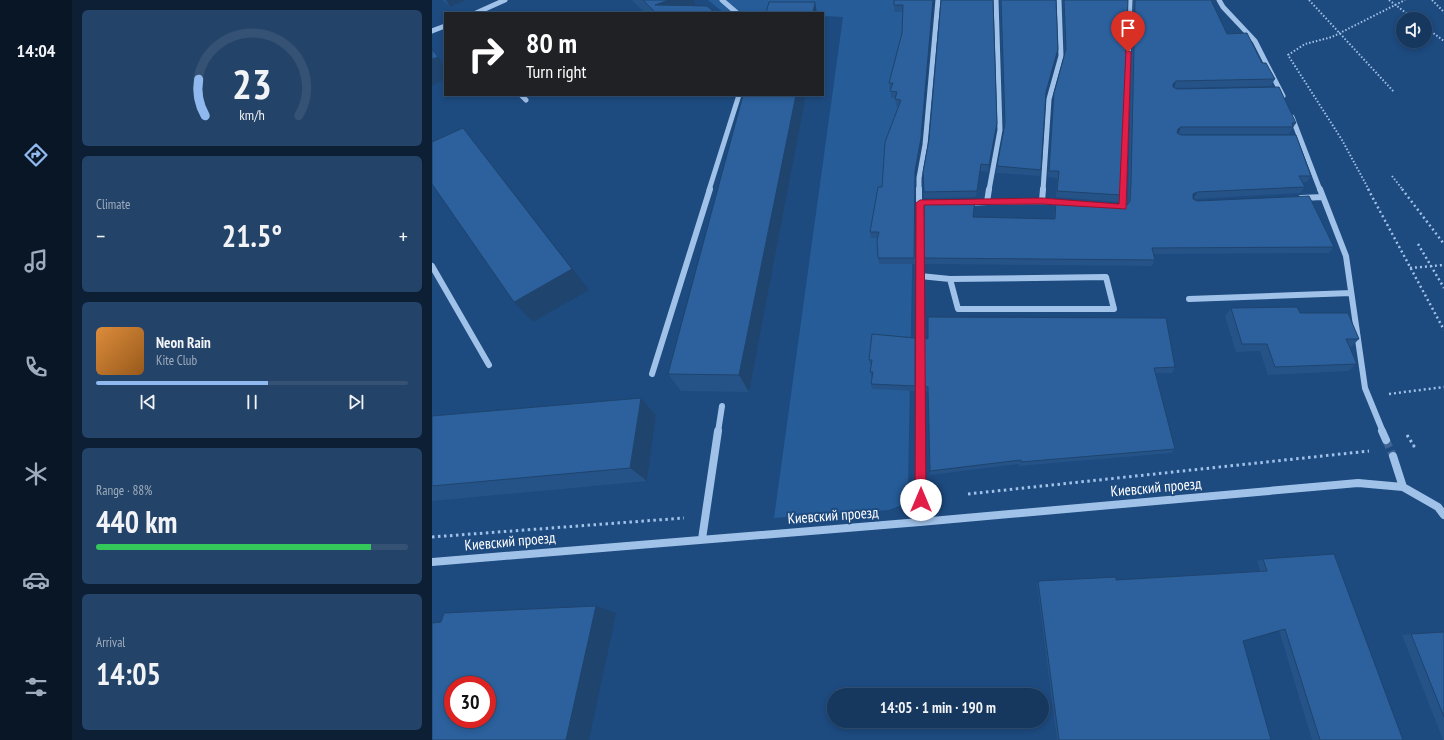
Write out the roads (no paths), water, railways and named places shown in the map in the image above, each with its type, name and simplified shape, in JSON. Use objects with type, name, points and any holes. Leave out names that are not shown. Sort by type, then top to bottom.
[{"type":"street","points":[[478,12],[505,0]]},
{"type":"street","points":[[722,0],[736,12]]},
{"type":"street","points":[[920,522],[920,276],[924,203],[920,178],[925,145],[938,0]]},
{"type":"street","points":[[987,202],[1000,130],[996,0]]},
{"type":"street","points":[[1042,201],[1049,99],[1061,56],[1059,0]]},
{"type":"street","points":[[1108,206],[1123,207],[1130,0]]},
{"type":"street","points":[[1219,0],[1222,7],[1255,41],[1286,104]]},
{"type":"street","points":[[432,31],[444,26]]},
{"type":"street","points":[[1272,90],[1280,90]]},
{"type":"street","points":[[522,96],[526,100]]},
{"type":"street","points":[[652,374],[739,96]]},
{"type":"street","points":[[1289,110],[1346,256],[1350,293],[1365,388],[1386,440]]},
{"type":"street","points":[[1293,138],[1301,138]]},
{"type":"street","points":[[1293,198],[1323,197]]},
{"type":"street","points":[[957,202],[1042,201],[1072,203]]},
{"type":"street","points":[[432,266],[489,365]]},
{"type":"street","points":[[920,276],[950,279],[1106,277],[1114,309],[958,309],[950,279]]},
{"type":"street","points":[[1189,299],[1350,293]]},
{"type":"street","points":[[702,539],[722,406]]},
{"type":"street","points":[[1393,456],[1403,487],[1438,507],[1444,515]]},
{"type":"street","name":"Киевский проезд","points":[[432,562],[920,522],[1358,483],[1403,487]]},
{"type":"tunnel","points":[[1386,440],[1393,456]]}]
